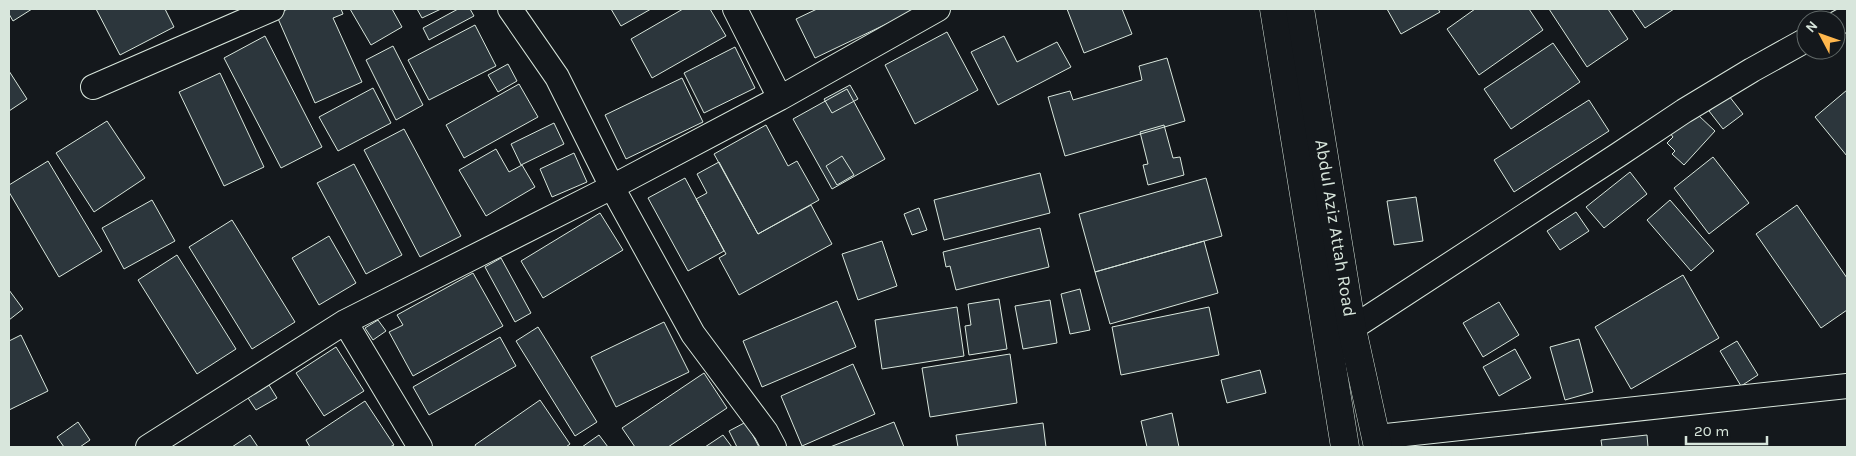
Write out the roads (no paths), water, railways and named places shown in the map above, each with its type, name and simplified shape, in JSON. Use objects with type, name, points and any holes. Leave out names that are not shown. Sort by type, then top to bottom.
[{"type":"highway","name":"Abdul Aziz Attah Road","points":[[1274,9],[1345,447]]},
{"type":"highway","name":"Abdul Aziz Attah Road","points":[[1300,9],[1352,329],[1378,442]]},
{"type":"street","points":[[93,87],[272,9]]},
{"type":"street","points":[[510,9],[557,77],[612,188],[693,334],[766,432],[774,447]]},
{"type":"street","points":[[735,9],[780,98]]},
{"type":"street","points":[[148,447],[345,322],[612,188],[780,98],[938,9]]},
{"type":"street","points":[[1327,343],[1352,329],[1684,110],[1796,46]]},
{"type":"street","points":[[345,322],[420,447]]},
{"type":"street","points":[[1378,442],[1847,386]]}]
